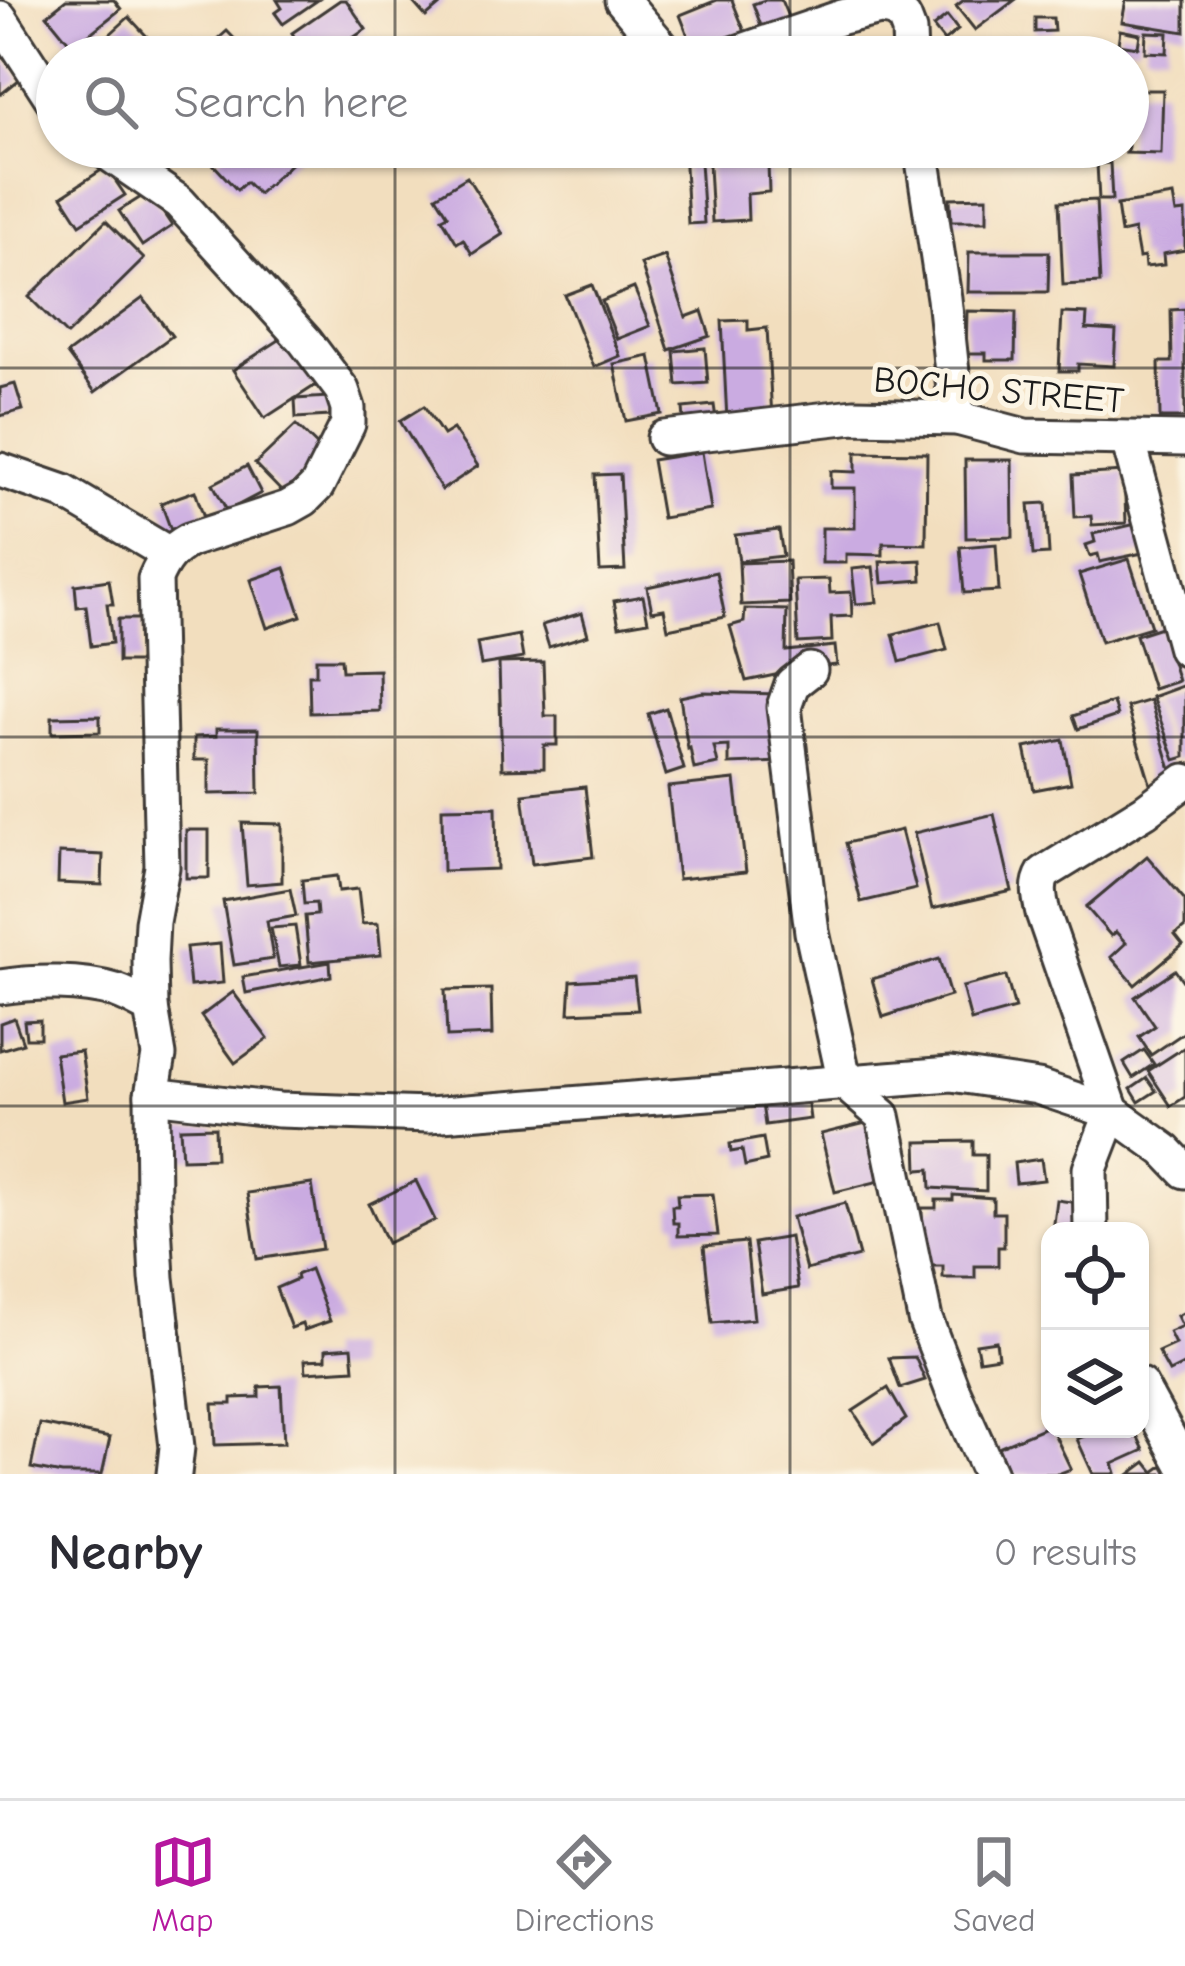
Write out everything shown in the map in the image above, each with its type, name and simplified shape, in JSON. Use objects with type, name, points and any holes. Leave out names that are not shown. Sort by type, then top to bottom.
[{"type":"street","points":[[622,0],[652,36]]},
{"type":"street","points":[[786,36],[880,8],[904,18],[909,36]]},
{"type":"street","points":[[0,18],[36,74]]},
{"type":"street","points":[[130,168],[179,202],[305,341],[342,390],[348,407],[348,424],[317,486],[304,499],[189,540],[162,562],[155,579],[162,867],[152,922],[151,1008],[159,1055],[152,1095],[157,1277],[177,1447],[175,1474]]},
{"type":"street","points":[[924,168],[957,418]]},
{"type":"street","name":"BOCHO STREET","points":[[664,438],[854,416],[957,418],[1025,436],[1185,439]]},
{"type":"street","points":[[1128,439],[1185,649]]},
{"type":"street","points":[[0,470],[64,492],[170,554]]},
{"type":"street","points":[[810,670],[792,684],[784,707],[812,932],[844,1083],[884,1116],[925,1319],[990,1474]]},
{"type":"street","points":[[1090,1222],[1090,1169],[1112,1112],[1043,913],[1040,879],[1185,781]]},
{"type":"street","points":[[0,987],[22,983],[91,986],[119,992],[151,1008]]},
{"type":"street","points":[[152,1095],[279,1110],[429,1115],[951,1074],[1038,1087],[1112,1112],[1165,1150],[1185,1171]]},
{"type":"street","points":[[1149,1401],[1185,1467]]},
{"type":"building","points":[[66,0],[114,0],[121,9],[87,36],[64,36],[47,15]]},
{"type":"building","points":[[277,0],[318,0],[283,24],[275,13],[282,8]]},
{"type":"building","points":[[340,0],[346,0],[366,29],[356,36],[292,33]]},
{"type":"building","points":[[411,0],[446,0],[426,17]]},
{"type":"building","points":[[717,0],[732,0],[745,32],[688,36],[680,15]]},
{"type":"building","points":[[781,0],[793,29],[765,36],[753,4]]},
{"type":"building","points":[[964,0],[1015,0],[975,30],[956,6]]},
{"type":"building","points":[[1126,0],[1185,0],[1185,32],[1122,22]]},
{"type":"building","points":[[947,16],[958,30],[940,36],[933,27]]},
{"type":"building","points":[[129,17],[147,36],[108,36]]},
{"type":"building","points":[[1035,18],[1053,18],[1054,31],[1035,32]]},
{"type":"building","points":[[1146,32],[1168,33],[1167,53],[1149,52]]},
{"type":"building","points":[[0,54],[20,79],[0,95]]},
{"type":"building","points":[[1149,90],[1163,90],[1161,154],[1149,154]]},
{"type":"building","points":[[104,168],[125,195],[80,224],[62,196]]},
{"type":"building","points":[[217,168],[286,168],[258,194],[246,182],[237,190]]},
{"type":"building","points":[[685,168],[700,168],[704,223],[688,224]]},
{"type":"building","points":[[709,168],[768,168],[769,192],[747,194],[748,220],[712,222]]},
{"type":"building","points":[[1097,168],[1110,168],[1112,200],[1099,200]]},
{"type":"building","points":[[467,177],[503,234],[472,254],[463,239],[457,243],[436,196]]},
{"type":"building","points":[[149,192],[172,226],[142,246],[119,211]]},
{"type":"building","points":[[1173,196],[1176,213],[1185,212],[1185,250],[1163,254],[1164,265],[1145,267],[1134,230],[1121,233],[1117,205]]},
{"type":"building","points":[[987,197],[987,221],[951,221],[950,198]]},
{"type":"building","points":[[1096,200],[1100,283],[1063,285],[1059,202]]},
{"type":"building","points":[[106,221],[144,259],[67,335],[29,297]]},
{"type":"building","points":[[969,252],[1049,252],[1048,292],[968,292]]},
{"type":"building","points":[[665,256],[686,317],[702,311],[710,336],[669,350],[641,264]]},
{"type":"building","points":[[592,285],[620,356],[594,367],[565,295]]},
{"type":"building","points":[[634,288],[650,326],[617,339],[602,301]]},
{"type":"building","points":[[143,298],[172,336],[95,392],[67,354]]},
{"type":"building","points":[[1185,309],[1185,418],[1160,418],[1159,362],[1172,362],[1171,310]]},
{"type":"building","points":[[967,311],[1016,312],[1015,360],[986,360],[986,353],[966,353]]},
{"type":"building","points":[[1062,313],[1087,314],[1086,329],[1116,331],[1114,366],[1078,364],[1078,371],[1059,371]]},
{"type":"building","points":[[748,320],[748,330],[767,328],[772,418],[727,420],[722,321]]},
{"type":"building","points":[[290,333],[322,381],[265,418],[233,370]]},
{"type":"building","points":[[705,348],[708,383],[677,385],[674,351]]},
{"type":"building","points":[[650,356],[662,414],[626,421],[614,364]]},
{"type":"building","points":[[15,384],[23,410],[0,416],[0,388]]},
{"type":"building","points":[[329,397],[330,416],[296,418],[295,399]]},
{"type":"building","points":[[714,405],[717,426],[685,430],[683,408]]},
{"type":"building","points":[[424,406],[443,435],[453,429],[478,466],[442,490],[400,421]]},
{"type":"building","points":[[296,425],[326,454],[284,494],[255,464]]},
{"type":"building","points":[[702,452],[711,510],[662,518],[652,460]]},
{"type":"building","points":[[856,452],[927,453],[926,544],[883,543],[883,555],[846,554],[846,563],[822,563],[822,528],[855,528],[855,488],[831,488],[831,471],[856,472]]},
{"type":"building","points":[[965,460],[1012,460],[1013,537],[966,538]]},
{"type":"building","points":[[247,466],[261,493],[227,511],[213,484]]},
{"type":"building","points":[[1124,472],[1126,523],[1092,525],[1091,516],[1075,517],[1073,475]]},
{"type":"building","points":[[620,474],[625,570],[600,571],[595,475]]},
{"type":"building","points":[[195,491],[204,517],[171,530],[161,503]]},
{"type":"building","points":[[1046,503],[1049,554],[1033,555],[1029,504]]},
{"type":"building","points":[[1140,523],[1147,552],[1100,562],[1098,554],[1090,556],[1086,545],[1095,542],[1093,534]]},
{"type":"building","points":[[779,530],[783,556],[739,561],[735,535]]},
{"type":"building","points":[[996,544],[999,591],[964,593],[960,547]]},
{"type":"building","points":[[1129,559],[1151,627],[1101,642],[1079,574]]},
{"type":"building","points":[[921,560],[922,580],[882,583],[880,562]]},
{"type":"building","points":[[788,561],[790,603],[741,605],[739,563]]},
{"type":"building","points":[[873,567],[877,602],[856,604],[852,569]]},
{"type":"building","points":[[285,568],[301,616],[267,628],[251,580]]},
{"type":"building","points":[[716,572],[725,617],[668,629],[664,609],[652,611],[647,587]]},
{"type":"building","points":[[829,579],[830,593],[851,592],[852,616],[831,617],[832,641],[798,643],[795,580]]},
{"type":"building","points":[[109,580],[112,643],[91,646],[86,606],[77,607],[75,585]]},
{"type":"building","points":[[643,596],[648,621],[619,626],[614,601]]},
{"type":"building","points":[[745,609],[787,610],[786,651],[835,646],[837,665],[785,670],[746,681],[730,626],[744,622]]},
{"type":"building","points":[[582,613],[588,635],[549,647],[542,625]]},
{"type":"building","points":[[118,619],[141,619],[141,662],[118,662]]},
{"type":"building","points":[[940,622],[947,650],[900,662],[893,634]]},
{"type":"building","points":[[1161,627],[1178,681],[1153,689],[1136,635]]},
{"type":"building","points":[[519,635],[523,658],[481,665],[477,643]]},
{"type":"building","points":[[316,659],[341,659],[342,671],[379,670],[380,711],[310,713],[309,675],[316,675]]},
{"type":"building","points":[[543,662],[545,716],[557,716],[557,745],[544,745],[544,768],[502,769],[499,663]]},
{"type":"building","points":[[1185,685],[1185,757],[1175,760],[1152,697]]},
{"type":"building","points":[[703,692],[777,694],[781,762],[729,764],[729,746],[714,747],[718,764],[694,769],[680,697]]},
{"type":"building","points":[[1150,700],[1176,786],[1153,793],[1127,707]]},
{"type":"building","points":[[1113,702],[1117,716],[1078,729],[1073,716]]},
{"type":"building","points":[[666,708],[684,769],[666,775],[648,714]]},
{"type":"building","points":[[100,716],[100,732],[52,733],[52,717]]},
{"type":"building","points":[[216,729],[258,729],[259,793],[209,794],[209,760],[194,760],[194,737],[216,736]]},
{"type":"building","points":[[1063,740],[1071,783],[1034,790],[1025,748]]},
{"type":"building","points":[[735,780],[746,872],[678,879],[668,787]]},
{"type":"building","points":[[585,787],[593,857],[532,864],[523,794]]},
{"type":"building","points":[[496,807],[497,869],[443,871],[442,808]]},
{"type":"building","points":[[994,814],[1012,891],[932,909],[914,833]]},
{"type":"building","points":[[242,823],[282,824],[282,882],[247,885]]},
{"type":"building","points":[[186,830],[209,830],[209,878],[186,878]]},
{"type":"building","points":[[901,830],[916,889],[861,902],[846,843]]},
{"type":"building","points":[[59,853],[103,855],[102,885],[58,883]]},
{"type":"building","points":[[1147,856],[1185,900],[1185,927],[1175,935],[1183,945],[1135,985],[1111,957],[1126,943],[1116,932],[1111,936],[1086,907]]},
{"type":"building","points":[[337,876],[339,891],[358,889],[362,924],[378,923],[381,955],[309,962],[305,916],[317,915],[316,903],[304,904],[302,880]]},
{"type":"building","points":[[290,889],[296,916],[267,921],[273,959],[234,965],[223,901]]},
{"type":"building","points":[[295,926],[301,965],[279,967],[271,928]]},
{"type":"building","points":[[220,944],[223,983],[190,986],[186,947]]},
{"type":"building","points":[[939,959],[950,996],[883,1017],[872,979]]},
{"type":"building","points":[[330,962],[331,976],[246,993],[243,977]]},
{"type":"building","points":[[1175,970],[1185,984],[1185,1032],[1151,1055],[1139,1037],[1155,1026],[1135,997]]},
{"type":"building","points":[[1006,976],[1015,1009],[971,1021],[962,987]]},
{"type":"building","points":[[634,977],[638,1010],[569,1013],[571,981]]},
{"type":"building","points":[[491,989],[492,1035],[447,1037],[445,990]]},
{"type":"building","points":[[233,992],[268,1039],[235,1063],[201,1016]]},
{"type":"building","points":[[14,1018],[23,1043],[0,1050],[0,1023]]},
{"type":"building","points":[[40,1020],[40,1038],[26,1038],[24,1021]]},
{"type":"building","points":[[1185,1047],[1185,1097],[1171,1106],[1148,1071]]},
{"type":"building","points":[[1144,1050],[1154,1064],[1133,1078],[1124,1063]]},
{"type":"building","points":[[81,1051],[88,1098],[62,1102],[55,1054]]},
{"type":"building","points":[[1147,1078],[1156,1091],[1139,1102],[1131,1089]]},
{"type":"building","points":[[807,1097],[810,1119],[765,1125],[762,1104]]},
{"type":"building","points":[[874,1121],[888,1179],[835,1192],[821,1134]]},
{"type":"building","points":[[215,1127],[216,1158],[182,1159],[180,1128]]},
{"type":"building","points":[[763,1138],[767,1161],[745,1166],[742,1150],[731,1152],[730,1144]]},
{"type":"building","points":[[973,1141],[973,1155],[986,1155],[986,1191],[931,1188],[930,1169],[918,1170],[917,1142]]},
{"type":"building","points":[[1041,1159],[1044,1180],[1016,1183],[1014,1163]]},
{"type":"building","points":[[416,1181],[435,1220],[387,1243],[369,1204]]},
{"type":"building","points":[[312,1184],[322,1249],[257,1259],[247,1193]]},
{"type":"building","points":[[713,1194],[718,1235],[678,1236],[672,1206],[678,1206],[677,1195]]},
{"type":"building","points":[[953,1195],[993,1198],[993,1213],[1004,1213],[1004,1247],[998,1247],[998,1266],[975,1266],[975,1278],[943,1278],[943,1266],[922,1266],[922,1208],[936,1208],[936,1200],[953,1200]]},
{"type":"building","points":[[1057,1200],[1085,1204],[1083,1222],[1054,1222]]},
{"type":"building","points":[[845,1203],[859,1256],[806,1270],[792,1217]]},
{"type":"building","points":[[790,1237],[798,1288],[762,1294],[754,1243]]},
{"type":"building","points":[[746,1242],[754,1319],[712,1323],[704,1246]]},
{"type":"building","points":[[310,1269],[330,1321],[304,1330],[302,1324],[291,1328],[276,1288]]},
{"type":"building","points":[[1185,1312],[1185,1364],[1169,1372],[1158,1352],[1175,1344],[1169,1332],[1182,1326],[1177,1316]]},
{"type":"building","points":[[996,1341],[998,1357],[979,1360],[976,1344]]},
{"type":"building","points":[[352,1347],[354,1369],[306,1372],[305,1360],[326,1359],[326,1349]]},
{"type":"building","points":[[915,1357],[925,1380],[900,1388],[889,1358]]},
{"type":"building","points":[[281,1386],[284,1443],[215,1445],[213,1404],[259,1397],[259,1387]]},
{"type":"building","points":[[888,1388],[906,1419],[874,1443],[853,1411]]},
{"type":"building","points":[[40,1424],[110,1438],[102,1474],[31,1468]]},
{"type":"building","points":[[1041,1429],[1041,1438],[1056,1438],[1071,1469],[1058,1474],[1009,1474],[998,1447]]},
{"type":"building","points":[[1138,1438],[1144,1450],[1113,1464],[1116,1473],[1093,1474],[1077,1439]]},
{"type":"building","points":[[1146,1462],[1154,1472],[1165,1464],[1173,1474],[1130,1474]]}]
